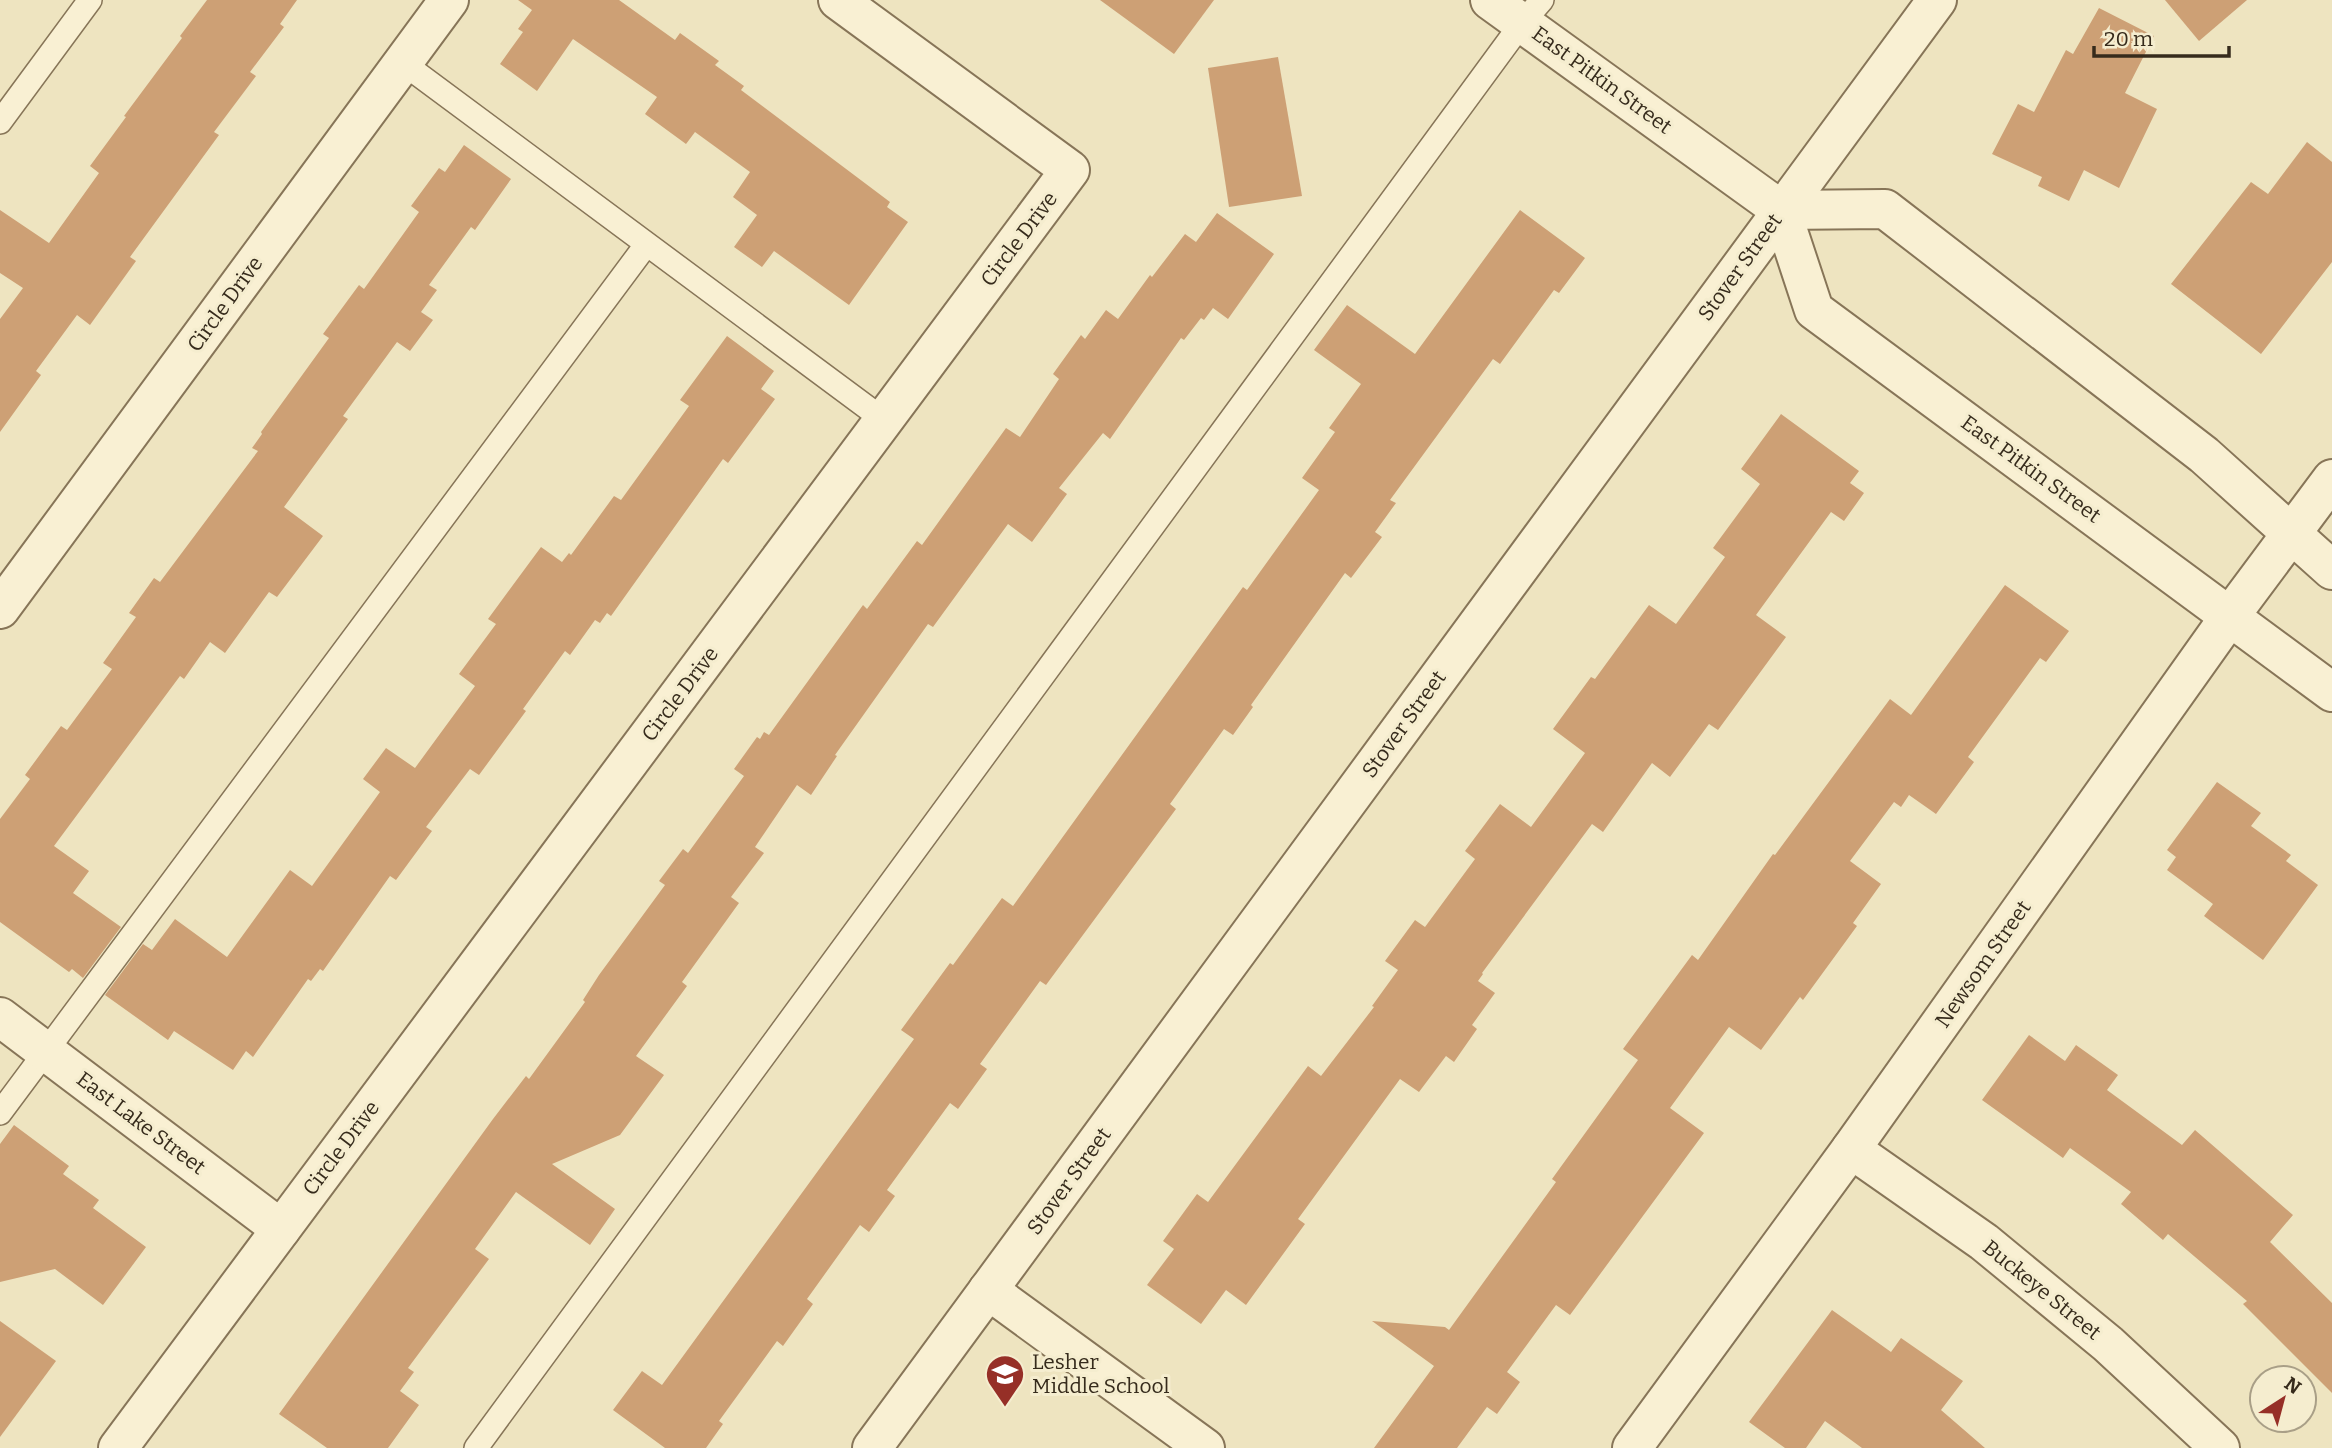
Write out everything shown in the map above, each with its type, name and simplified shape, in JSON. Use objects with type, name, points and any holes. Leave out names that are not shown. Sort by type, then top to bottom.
[{"type":"street","name":"Circle Drive","points":[[0,609],[449,0]]},
{"type":"street","name":"Circle Drive","points":[[118,1448],[1070,170],[838,0]]},
{"type":"street","name":"East Pitkin Street","points":[[1490,0],[1532,12],[1782,210],[1814,310],[2332,692]]},
{"type":"street","name":"Stover Street","points":[[873,1448],[1937,0]]},
{"type":"street","points":[[1782,210],[1885,209],[2204,455],[2332,569]]},
{"type":"street","name":"Newsom Street","points":[[1632,1448],[1851,1149],[2230,616],[2332,479]]},
{"type":"street","name":"East Lake Street","points":[[0,1017],[281,1229]]},
{"type":"street","name":"Buckeye Street","points":[[1851,1149],[1983,1242],[2108,1344],[2220,1448]]},
{"type":"street","points":[[988,1290],[1205,1448]]},
{"type":"lane","points":[[0,122],[90,0]]},
{"type":"lane","points":[[476,1448],[1532,12]]},
{"type":"lane","points":[[403,63],[884,420]]},
{"type":"lane","points":[[0,1113],[646,245]]},
{"type":"building","points":[[207,0],[297,0],[280,24],[284,27],[250,72],[256,76],[214,132],[219,135],[130,257],[136,261],[90,325],[77,315],[36,371],[41,375],[0,432],[0,319],[23,288],[0,273],[0,210],[49,243],[99,173],[90,166]]},
{"type":"building","points":[[518,0],[619,0],[675,40],[680,33],[719,61],[715,65],[744,86],[741,90],[890,202],[887,207],[908,222],[849,305],[774,251],[762,267],[734,247],[757,215],[733,197],[750,172],[695,132],[686,144],[645,114],[657,97],[573,39],[537,91],[500,64],[523,32],[518,29],[532,10]]},
{"type":"building","points":[[1100,0],[1214,0],[1174,54]]},
{"type":"building","points":[[2165,0],[2247,0],[2199,41]]},
{"type":"building","points":[[2099,8],[2154,36],[2125,93],[2157,109],[2119,188],[2084,170],[2069,201],[2038,186],[2042,177],[1992,154],[2018,104],[2034,112],[2066,50],[2073,54]]},
{"type":"building","points":[[1278,57],[1302,196],[1229,207],[1208,68]]},
{"type":"building","points":[[2307,142],[2332,162],[2332,262],[2261,354],[2171,284],[2251,182],[2268,194]]},
{"type":"building","points":[[464,145],[511,179],[475,230],[471,227],[429,285],[437,290],[421,312],[433,320],[410,351],[397,342],[343,416],[348,419],[284,507],[323,536],[277,597],[269,592],[225,653],[210,642],[184,679],[180,676],[54,846],[89,871],[73,893],[121,927],[83,978],[72,969],[69,972],[0,922],[0,819],[30,779],[25,775],[61,726],[67,730],[112,669],[103,663],[136,617],[129,613],[154,578],[160,582],[258,451],[252,448],[261,432],[329,338],[323,334],[359,285],[364,289],[419,212],[411,206],[439,168],[445,172]]},
{"type":"building","points":[[1520,210],[1585,258],[1559,293],[1554,290],[1500,364],[1493,359],[1390,500],[1396,503],[1375,532],[1382,537],[1351,578],[1345,573],[1251,705],[1253,707],[1233,735],[1224,729],[1170,804],[1176,809],[1046,985],[1040,981],[980,1064],[987,1069],[958,1109],[950,1103],[887,1190],[895,1196],[869,1232],[860,1225],[807,1299],[813,1304],[783,1346],[777,1341],[719,1421],[723,1424],[706,1448],[665,1448],[613,1410],[642,1371],[662,1385],[914,1039],[901,1030],[950,963],[953,965],[1002,898],[1013,906],[1243,587],[1247,590],[1319,490],[1302,478],[1335,432],[1329,428],[1361,384],[1314,350],[1347,305],[1415,354]]},
{"type":"building","points":[[1217,213],[1274,254],[1228,319],[1213,308],[1204,320],[1201,318],[1184,340],[1181,338],[1110,439],[1103,433],[1059,488],[1067,494],[1032,542],[1008,524],[933,627],[928,624],[835,755],[837,756],[811,795],[797,785],[755,847],[764,853],[731,897],[739,903],[682,982],[687,986],[636,1056],[664,1075],[620,1135],[552,1164],[615,1209],[590,1245],[516,1192],[475,1249],[489,1259],[408,1368],[414,1372],[400,1391],[419,1405],[388,1448],[327,1448],[279,1414],[493,1119],[526,1076],[529,1079],[585,1002],[583,1000],[599,975],[665,885],[659,881],[683,849],[688,853],[744,776],[734,769],[757,737],[760,739],[764,732],[769,735],[863,605],[867,609],[917,541],[922,545],[1006,428],[1020,437],[1059,379],[1053,374],[1081,335],[1085,339],[1106,310],[1118,319],[1150,275],[1152,277],[1185,234],[1196,242]]},
{"type":"building","points":[[727,336],[774,371],[761,389],[775,399],[728,463],[723,459],[611,616],[607,613],[600,623],[595,620],[570,655],[565,651],[523,709],[526,711],[479,775],[470,769],[426,827],[432,831],[396,880],[390,876],[323,971],[320,969],[311,981],[308,979],[253,1057],[246,1051],[233,1070],[174,1031],[168,1040],[105,995],[143,944],[152,950],[175,919],[227,957],[290,870],[312,886],[380,792],[363,779],[386,748],[415,768],[475,686],[459,674],[496,624],[488,619],[541,547],[562,562],[569,553],[571,555],[614,496],[621,500],[689,406],[680,400]]},
{"type":"building","points":[[1781,414],[1859,471],[1850,483],[1864,493],[1844,521],[1831,512],[1756,615],[1786,637],[1718,730],[1709,724],[1670,777],[1652,763],[1603,832],[1592,824],[1482,973],[1478,981],[1495,993],[1472,1025],[1477,1029],[1454,1062],[1446,1056],[1419,1092],[1400,1079],[1298,1219],[1305,1224],[1246,1305],[1226,1290],[1201,1324],[1147,1285],[1174,1249],[1163,1241],[1197,1194],[1208,1202],[1308,1066],[1321,1076],[1374,1007],[1372,1006],[1398,970],[1385,961],[1415,920],[1425,927],[1475,859],[1465,851],[1500,804],[1531,827],[1585,753],[1553,729],[1591,677],[1595,679],[1649,605],[1676,624],[1725,557],[1713,548],[1760,484],[1741,469]]},
{"type":"building","points":[[2005,585],[2069,631],[2046,662],[2040,658],[1968,757],[1974,762],[1936,814],[1909,795],[1901,807],[1894,802],[1850,861],[1881,884],[1853,923],[1857,926],[1803,1000],[1800,997],[1761,1050],[1729,1027],[1670,1108],[1704,1133],[1570,1315],[1556,1305],[1507,1372],[1520,1382],[1497,1414],[1487,1407],[1457,1448],[1374,1448],[1434,1366],[1372,1321],[1445,1327],[1449,1330],[1556,1182],[1552,1179],[1638,1060],[1623,1049],[1692,955],[1698,960],[1773,854],[1775,855],[1890,699],[1911,715]]},
{"type":"building","points":[[2217,782],[2261,813],[2251,826],[2291,855],[2286,861],[2318,885],[2263,960],[2204,916],[2213,904],[2167,870],[2176,857],[2167,850]]},
{"type":"building","points":[[2029,1035],[2065,1061],[2076,1045],[2118,1075],[2107,1090],[2182,1145],[2195,1130],[2293,1215],[2270,1242],[2332,1303],[2332,1393],[2318,1379],[2318,1364],[2303,1364],[2243,1304],[2247,1301],[2168,1234],[2163,1240],[2121,1204],[2131,1192],[2070,1148],[2063,1158],[1982,1100]]},
{"type":"building","points":[[14,1125],[69,1166],[63,1174],[99,1200],[93,1208],[146,1247],[103,1305],[55,1269],[0,1282],[0,1144]]},
{"type":"building","points":[[1832,1310],[1891,1352],[1901,1338],[1963,1381],[1941,1410],[1985,1448],[1862,1448],[1825,1421],[1806,1448],[1785,1448],[1749,1422]]},
{"type":"building","points":[[0,1321],[56,1361],[0,1437]]},
{"type":"place","name":"Lesher Middle School","points":[[1005,1408]]}]
